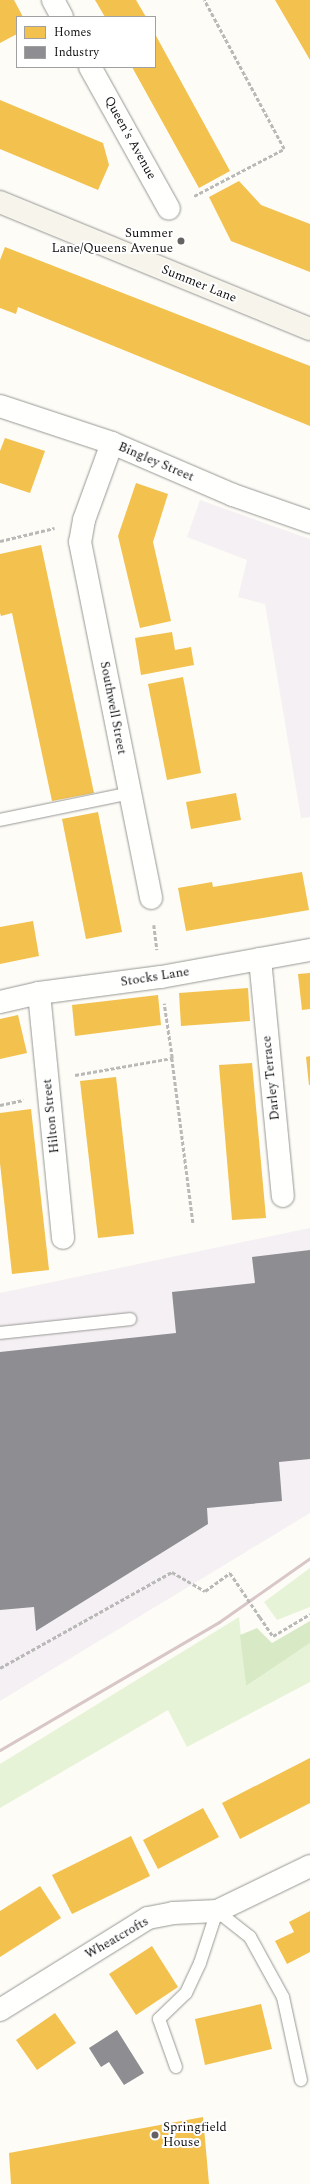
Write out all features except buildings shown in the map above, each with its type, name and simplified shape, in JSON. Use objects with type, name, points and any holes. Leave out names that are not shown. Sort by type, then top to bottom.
[{"type":"street","points":[[53,0],[61,16]]},
{"type":"street","name":"Queen's Avenue","points":[[91,68],[169,209]]},
{"type":"street","name":"Summer Lane","points":[[0,202],[310,329]]},
{"type":"street","name":"Bingley Street","points":[[0,406],[112,443],[233,495],[310,522]]},
{"type":"street","name":"Southwell Street","points":[[112,443],[84,520],[80,542],[151,898]]},
{"type":"street","name":"Stocks Lane","points":[[0,1002],[39,993],[161,977],[310,950]]},
{"type":"street","name":"Darley Terrace","points":[[260,959],[283,1196]]},
{"type":"street","name":"Hilton Street","points":[[39,993],[63,1238]]},
{"type":"street","name":"Wheatcrofts","points":[[0,2010],[148,1918],[173,1914],[217,1911],[310,1866]]},
{"type":"lane","points":[[0,820],[130,793]]},
{"type":"lane","points":[[0,1333],[130,1319]]},
{"type":"lane","points":[[176,2067],[160,2019],[186,1993],[200,1963],[217,1911],[250,1937],[283,1997],[301,2080]]},
{"type":"path","points":[[169,209],[284,149],[204,0]]},
{"type":"path","points":[[0,541],[84,520]]},
{"type":"path","points":[[151,898],[193,1223]]},
{"type":"path","points":[[49,1094],[78,1072],[172,1058]]},
{"type":"path","points":[[0,1668],[172,1572],[205,1591],[230,1573],[273,1636],[310,1614]]},
{"type":"shaded area","points":[[200,500],[310,539],[310,817],[301,818],[265,604],[238,597],[247,560],[187,537]]},
{"type":"shaded area","points":[[310,1228],[310,1513],[0,1701],[0,1293]]},
{"type":"green space","points":[[310,1568],[310,1607],[277,1620],[264,1602]]},
{"type":"green space","points":[[239,1617],[246,1686],[310,1643],[310,1682],[187,1747],[168,1710],[0,1808],[0,1764]]},
{"type":"green space","points":[[310,1621],[310,1643],[246,1686],[240,1635],[257,1628],[272,1643]]},
{"type":"railway","points":[[0,1750],[219,1622],[310,1558]]},
{"type":"place","name":"Summer Lane/Queens Avenue","points":[[181,241]]},
{"type":"place","name":"Springfield House","points":[[155,2135]]}]
